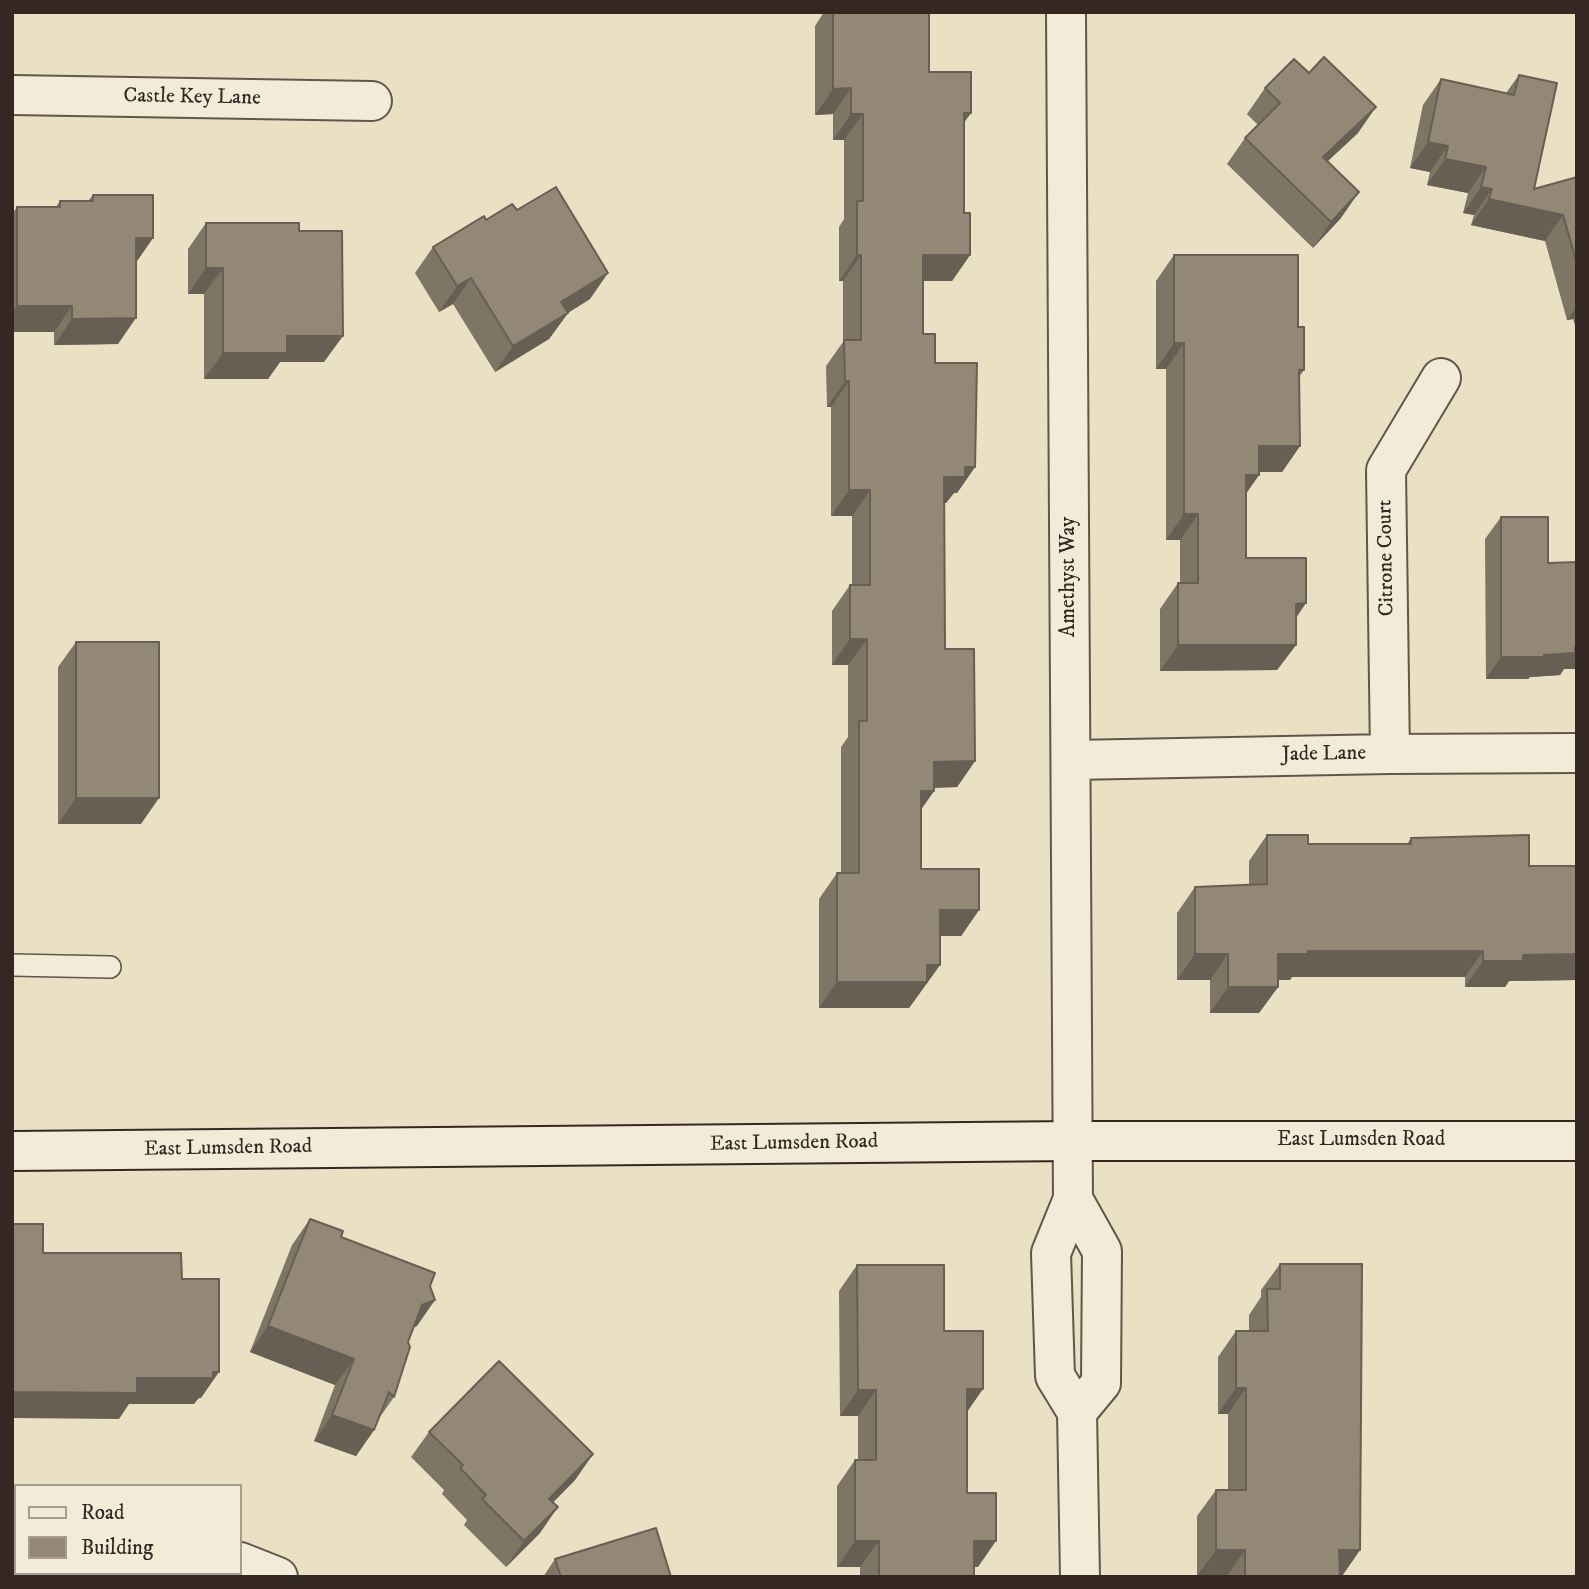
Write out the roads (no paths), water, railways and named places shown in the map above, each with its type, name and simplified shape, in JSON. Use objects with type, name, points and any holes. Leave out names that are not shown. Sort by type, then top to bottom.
[{"type":"street","name":"Amethyst Way","points":[[1066,12],[1073,1199]]},
{"type":"street","name":"Castle Key Lane","points":[[12,95],[372,101]]},
{"type":"street","name":"Citrone Court","points":[[1390,754],[1386,470],[1441,378]]},
{"type":"street","name":"Jade Lane","points":[[1072,761],[1577,753]]},
{"type":"street","name":"East Lumsden Road","points":[[12,1151],[1073,1141],[1577,1141]]},
{"type":"street","points":[[1073,1199],[1051,1253],[1055,1376],[1077,1412],[1080,1577]]},
{"type":"street","points":[[1073,1199],[1102,1251],[1101,1383],[1077,1412]]},
{"type":"street","points":[[242,1563],[278,1577]]},
{"type":"lane","points":[[12,965],[110,967]]}]
